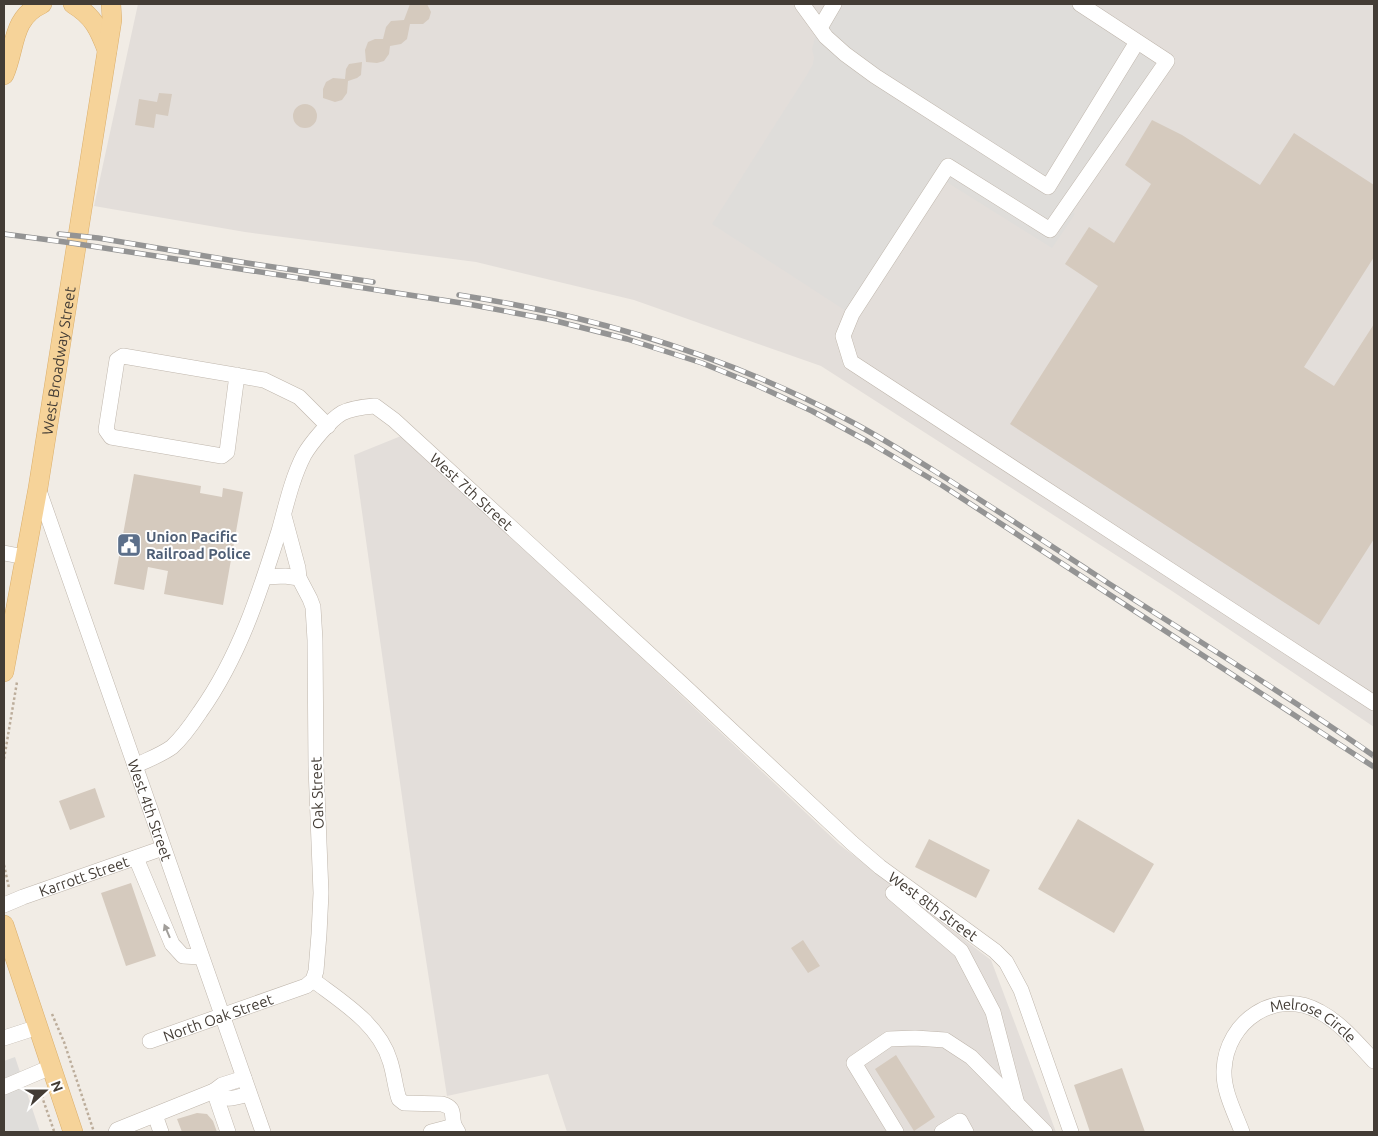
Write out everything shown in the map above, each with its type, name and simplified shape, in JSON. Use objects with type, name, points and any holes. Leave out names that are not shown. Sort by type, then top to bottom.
[{"type":"main road","points":[[4,75],[20,22],[32,8],[42,4]]},
{"type":"main road","points":[[73,4],[86,12],[95,23],[107,50]]},
{"type":"main road","name":"West Broadway Street","points":[[4,672],[6,644],[38,488],[112,20],[111,4]]},
{"type":"main road","points":[[107,50],[119,22],[122,4]]},
{"type":"main road","points":[[4,925],[73,1132]]},
{"type":"street","points":[[802,4],[826,36],[845,54],[875,76],[1048,187],[1137,42]]},
{"type":"street","points":[[820,28],[834,4]]},
{"type":"street","points":[[1080,4],[1167,61],[1050,230],[948,166],[852,314],[843,336],[851,362],[1374,703]]},
{"type":"street","points":[[237,375],[227,452],[222,456],[112,437],[106,430],[117,360],[123,356],[237,375],[264,380],[299,397],[328,426]]},
{"type":"street","name":"West 7th Street","points":[[265,577],[305,454],[328,426],[343,413],[375,406],[394,420],[727,726]]},
{"type":"street","name":"West 4th Street","points":[[38,488],[263,1132]]},
{"type":"street","name":"Oak Street","points":[[284,516],[299,578],[310,599],[315,640],[316,767],[321,893],[320,934],[316,971],[313,980]]},
{"type":"street","points":[[4,553],[25,558]]},
{"type":"street","points":[[134,766],[163,753],[180,739],[210,698],[239,646],[265,577],[285,576],[299,578]]},
{"type":"street","name":"West 8th Street","points":[[727,726],[852,843],[995,951],[1006,962],[1021,990],[1069,1132]]},
{"type":"street","name":"Karrott Street","points":[[4,905],[163,848]]},
{"type":"street","points":[[136,858],[172,944],[183,956],[201,957]]},
{"type":"street","points":[[893,893],[961,951],[993,1012],[1018,1105]]},
{"type":"street","points":[[313,980],[356,1012],[372,1028],[390,1060],[399,1099],[404,1104],[447,1105],[454,1115],[456,1129],[431,1132]]},
{"type":"street","name":"North Oak Street","points":[[150,1041],[286,994],[306,986],[313,980]]},
{"type":"street","name":"Melrose Circle","points":[[1242,1132],[1228,1094],[1224,1068],[1226,1054],[1233,1037],[1244,1022],[1256,1012],[1268,1007],[1294,1004],[1319,1011],[1333,1020],[1374,1061]]},
{"type":"street","points":[[4,1038],[38,1027]]},
{"type":"street","points":[[896,1132],[854,1063],[889,1039],[915,1038],[945,1040],[971,1058],[1044,1132]]},
{"type":"street","points":[[4,1087],[51,1067]]},
{"type":"street","points":[[116,1132],[155,1114],[214,1091],[222,1084],[244,1078]]},
{"type":"street","points":[[214,1091],[218,1096],[228,1099],[249,1094]]},
{"type":"street","points":[[214,1091],[228,1132]]},
{"type":"street","points":[[155,1114],[161,1132]]},
{"type":"street","points":[[942,1132],[960,1122],[966,1132]]},
{"type":"path","points":[[40,1091],[55,1132]]},
{"type":"shaded area","points":[[138,4],[1374,4],[1374,727],[1172,591],[821,366],[634,300],[476,262],[245,232],[94,206]]},
{"type":"shaded area","points":[[824,4],[1091,4],[1162,53],[1096,155],[1084,194],[1073,212],[1075,214],[1052,248],[945,181],[857,318],[712,224],[813,64],[812,49]]},
{"type":"shaded area","points":[[401,436],[512,536],[840,845],[991,960],[1056,1132],[567,1132],[548,1074],[447,1096],[414,882],[354,455]]},
{"type":"shaded area","points":[[15,1057],[40,1132],[4,1132],[4,1061]]},
{"type":"building","points":[[410,4],[427,4],[431,12],[429,19],[423,24],[410,24],[407,39],[401,44],[390,46],[389,54],[384,61],[377,63],[366,62],[365,50],[368,42],[375,39],[383,39],[386,27],[391,21],[404,20]]},
{"type":"building","points":[[362,62],[361,75],[348,81],[347,93],[342,100],[335,102],[323,98],[323,89],[326,82],[333,78],[345,79],[346,69],[349,64]]},
{"type":"building","points":[[159,93],[172,94],[168,116],[156,114],[154,128],[135,125],[139,99],[157,102]]},
{"type":"building","points":[[305,104],[314,107],[317,116],[314,125],[305,128],[296,125],[293,116],[296,107]]},
{"type":"building","points":[[1152,120],[1182,135],[1260,185],[1294,133],[1374,185],[1374,257],[1304,367],[1334,386],[1374,324],[1374,539],[1319,625],[1010,424],[1098,286],[1065,264],[1089,227],[1114,243],[1151,184],[1125,165]]},
{"type":"building","points":[[134,474],[201,486],[200,493],[222,497],[223,488],[243,492],[223,605],[164,594],[168,571],[148,567],[144,590],[114,584]]},
{"type":"building","points":[[95,788],[105,817],[70,830],[59,801]]},
{"type":"building","points":[[1078,819],[1154,864],[1114,933],[1038,889]]},
{"type":"building","points":[[929,839],[990,870],[976,898],[915,867]]},
{"type":"building","points":[[131,883],[156,956],[126,966],[101,893]]},
{"type":"building","points":[[803,940],[820,966],[808,973],[791,948]]},
{"type":"building","points":[[896,1055],[935,1117],[914,1131],[875,1069]]},
{"type":"building","points":[[1122,1068],[1145,1132],[1090,1132],[1074,1085]]},
{"type":"building","points":[[197,1113],[207,1114],[213,1121],[217,1132],[182,1132],[177,1119]]},
{"type":"railway","points":[[4,234],[468,304],[552,320],[627,339],[702,363],[812,411],[943,486],[1374,767]]},
{"type":"railway","points":[[59,234],[98,238],[373,282]]},
{"type":"railway","points":[[459,295],[560,314],[659,341],[755,376],[848,420],[891,444],[977,498],[1275,689],[1374,756]]},
{"type":"place","name":"Union Pacific Railroad Police","points":[[129,545]]}]
